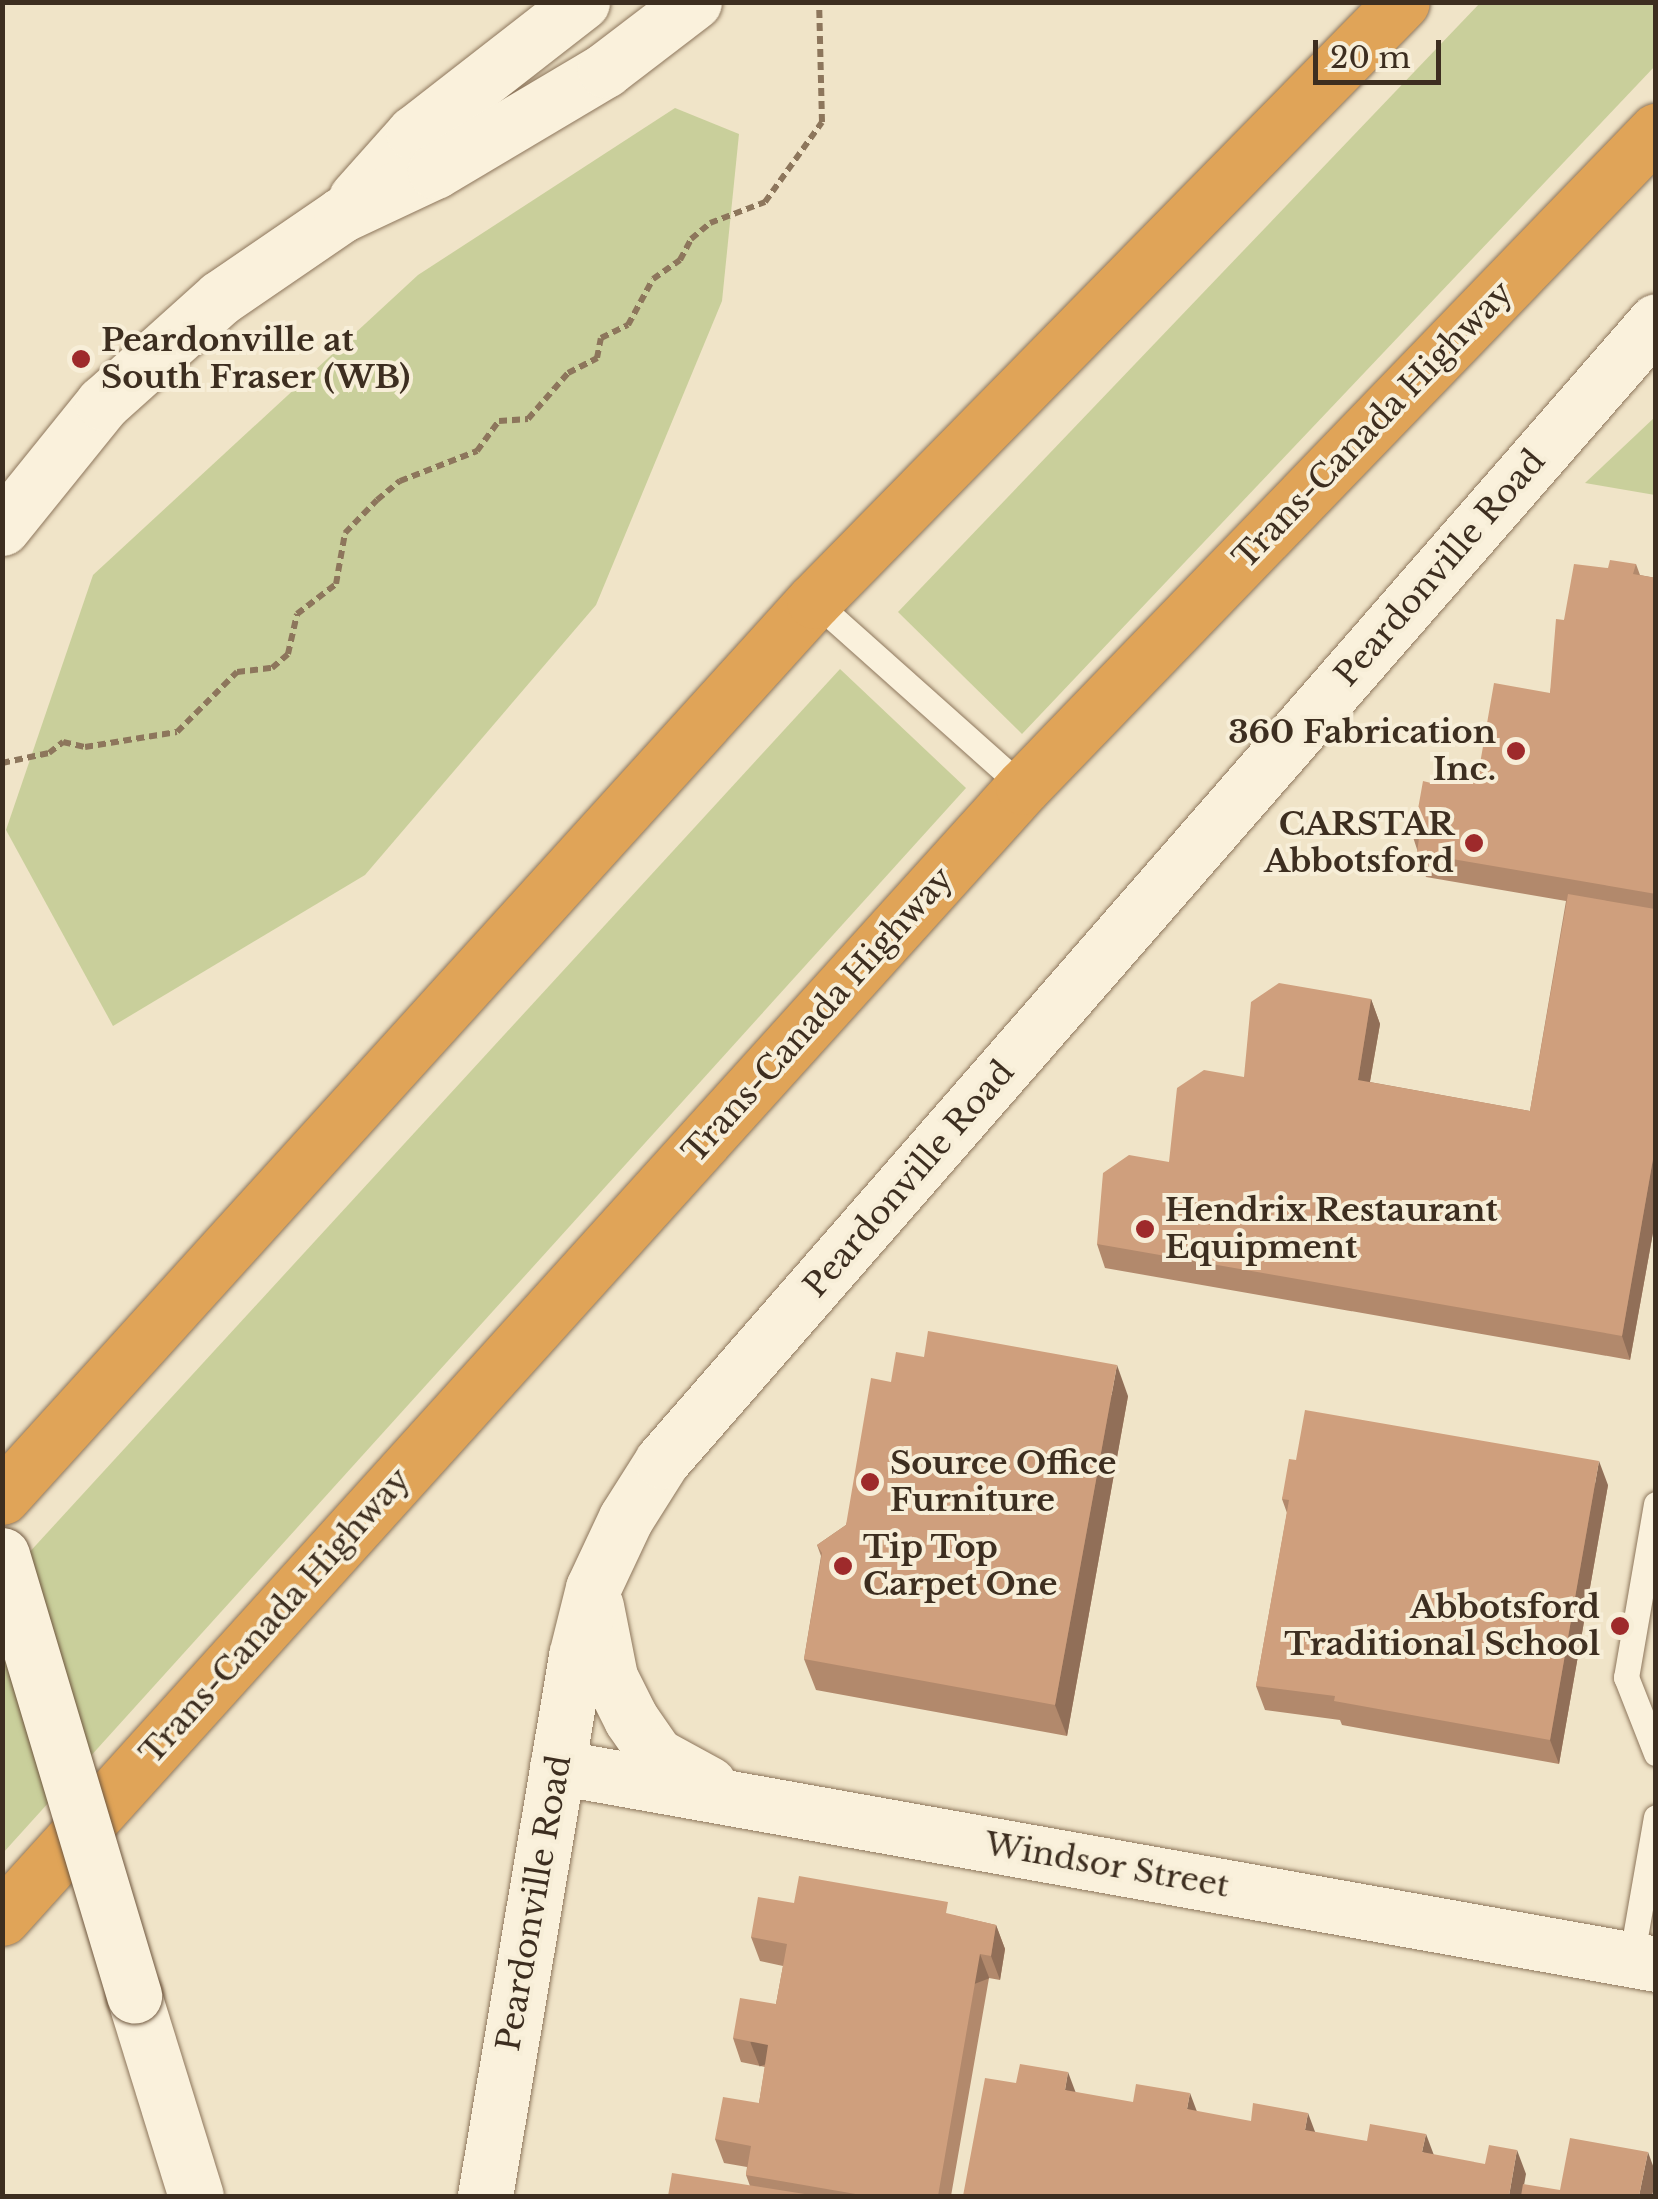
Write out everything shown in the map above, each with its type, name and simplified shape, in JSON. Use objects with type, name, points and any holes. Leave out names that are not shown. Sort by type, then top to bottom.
[{"type":"highway","points":[[2,1496],[814,602],[1402,2]]},
{"type":"highway","name":"Trans-Canada Highway","points":[[2,1918],[1024,787],[1656,131]]},
{"type":"street","points":[[341,215],[414,134],[582,2]]},
{"type":"street","points":[[2,528],[103,403],[220,298],[341,215],[435,171],[588,80],[694,2]]},
{"type":"street","name":"Peardonville Road","points":[[485,2196],[558,1767],[593,1588],[662,1461],[1656,320]]},
{"type":"street","points":[[2,1555],[196,2196]]},
{"type":"street","points":[[593,1588],[610,1677],[630,1719],[656,1755],[734,1797]]},
{"type":"street","name":"Windsor Street","points":[[558,1767],[1643,1962]]},
{"type":"lane","points":[[814,602],[1024,787]]},
{"type":"lane","points":[[1656,1504],[1626,1677],[1656,1753]]},
{"type":"lane","points":[[1643,1962],[1656,1817]]},
{"type":"path","points":[[2,764],[48,753],[63,742],[86,747],[178,732],[237,672],[272,668],[288,654],[297,614],[336,584],[344,533],[377,500],[400,481],[477,451],[498,422],[528,420],[568,373],[596,358],[601,338],[628,325],[653,279],[680,260],[691,239],[710,223],[765,202],[822,122],[819,2]]},
{"type":"green space","points":[[1480,3],[1655,3],[1655,66],[1022,734],[898,612]]},
{"type":"green space","points":[[675,108],[739,134],[722,301],[596,605],[365,875],[113,1026],[6,830],[93,575],[418,275]]},
{"type":"green space","points":[[1655,417],[1655,495],[1585,483]]},
{"type":"green space","points":[[840,669],[966,788],[3,1853],[3,1581]]},
{"type":"building","points":[[1610,560],[1636,564],[1633,574],[1656,578],[1656,894],[1417,853],[1419,838],[1413,837],[1423,781],[1431,783],[1432,776],[1477,781],[1494,683],[1550,693],[1556,619],[1564,620],[1574,564],[1608,568]]},
{"type":"building","points":[[1568,894],[1655,909],[1656,904],[1656,1142],[1622,1336],[1097,1244],[1103,1173],[1129,1155],[1169,1162],[1177,1088],[1204,1070],[1244,1077],[1251,1002],[1279,983],[1371,999],[1358,1080],[1530,1111]]},
{"type":"building","points":[[928,1331],[1117,1365],[1055,1705],[804,1659],[822,1553],[817,1545],[846,1525],[871,1378],[891,1382],[896,1352],[924,1357]]},
{"type":"building","points":[[1305,1410],[1599,1461],[1550,1740],[1334,1701],[1335,1696],[1256,1686],[1289,1500],[1282,1499],[1289,1459],[1296,1460]]},
{"type":"building","points":[[799,1876],[948,1902],[946,1913],[996,1925],[991,1956],[980,1954],[938,2196],[867,2196],[746,2175],[751,2146],[715,2139],[723,2097],[759,2103],[768,2045],[733,2038],[740,1998],[776,2004],[787,1944],[751,1937],[758,1897],[794,1903]]},
{"type":"building","points":[[1020,2064],[1068,2072],[1065,2090],[1133,2102],[1136,2084],[1190,2093],[1187,2109],[1251,2121],[1253,2103],[1308,2113],[1305,2130],[1367,2141],[1370,2124],[1426,2134],[1422,2152],[1485,2164],[1489,2145],[1517,2150],[1509,2196],[963,2196],[985,2078],[1016,2083]]},
{"type":"building","points":[[1570,2138],[1648,2152],[1639,2196],[1521,2196],[1523,2184],[1560,2190]]},
{"type":"building","points":[[672,2173],[811,2195],[668,2196]]},
{"type":"place","name":"Peardonville at South Fraser (WB)","points":[[81,359]]},
{"type":"place","name":"360 Fabrication Inc.","points":[[1516,751]]},
{"type":"place","name":"CARSTAR Abbotsford","points":[[1474,843]]},
{"type":"place","name":"Hendrix Restaurant Equipment","points":[[1145,1229]]},
{"type":"place","name":"Source Office Furniture","points":[[870,1482]]},
{"type":"place","name":"Tip Top Carpet One","points":[[843,1566]]},
{"type":"place","name":"Abbotsford Traditional School","points":[[1620,1626]]}]
